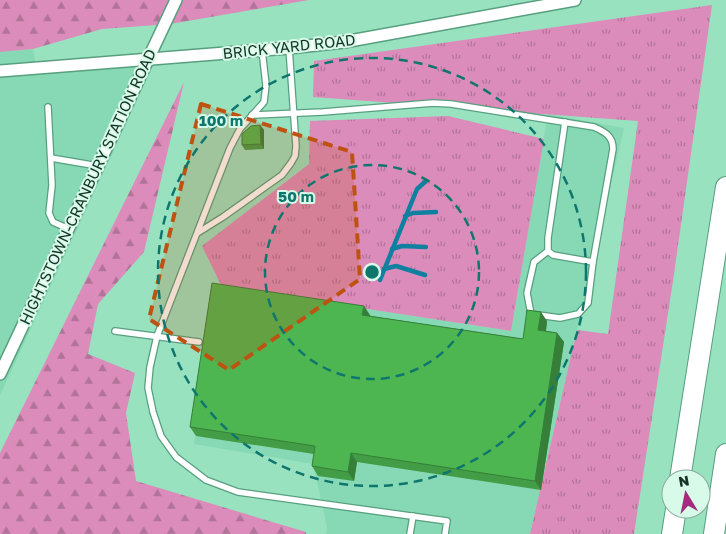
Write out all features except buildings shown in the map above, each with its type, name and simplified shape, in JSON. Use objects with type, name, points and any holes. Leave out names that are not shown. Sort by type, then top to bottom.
[{"type":"highway","points":[[682,469],[726,187]]},
{"type":"highway","points":[[714,534],[726,454]]},
{"type":"highway","points":[[672,534],[674,519]]},
{"type":"street","name":"HIGHTSTOWN-CRANBURY STATION ROAD","points":[[0,374],[176,0]]},
{"type":"street","name":"BRICK YARD ROAD","points":[[0,71],[344,42],[575,0]]},
{"type":"lane","points":[[199,232],[259,193],[287,170],[294,156],[296,146],[289,48]]},
{"type":"lane","points":[[262,50],[266,85],[264,102],[240,129],[230,148],[199,232],[157,336],[150,367],[148,388],[161,436],[176,457],[206,480],[238,492],[447,521],[445,534]]},
{"type":"lane","points":[[252,115],[451,104],[594,127],[606,133],[613,141],[613,149],[593,262],[588,303],[578,314],[560,318],[531,314],[526,293],[534,262],[548,251]]},
{"type":"lane","points":[[48,107],[52,185],[49,213],[53,222],[69,229]]},
{"type":"lane","points":[[548,251],[548,238],[565,122]]},
{"type":"lane","points":[[50,158],[98,166]]},
{"type":"lane","points":[[548,251],[553,255],[593,262]]},
{"type":"lane","points":[[116,331],[199,342]]},
{"type":"lane","points":[[410,534],[412,516]]},
{"type":"highlighted area","points":[[201,104],[352,152],[360,279],[229,370],[149,319]]},
{"type":"shaded area","points":[[33,49],[37,71],[156,60],[0,395],[0,52]]},
{"type":"shaded area","points":[[548,114],[624,128],[530,534],[326,534],[327,527],[313,464],[194,444],[222,287],[511,331]]},
{"type":"green space","points":[[0,0],[309,0],[170,24],[102,29],[33,49],[0,52]]},
{"type":"green space","points":[[712,5],[673,281],[634,534],[530,534],[577,330],[608,334],[638,121],[313,97],[314,61]]},
{"type":"green space","points":[[184,82],[144,252],[98,304],[88,354],[135,373],[126,413],[136,481],[306,532],[306,534],[0,534],[0,453]]},
{"type":"green space","points":[[448,116],[544,139],[511,331],[222,287],[202,246],[309,164],[310,121]]},
{"type":"waterway","points":[[380,280],[417,189],[426,181]]},
{"type":"waterway","points":[[405,216],[413,213],[436,212]]},
{"type":"waterway","points":[[392,249],[402,246],[426,247]]},
{"type":"waterway","points":[[384,269],[396,266],[425,275]]}]
